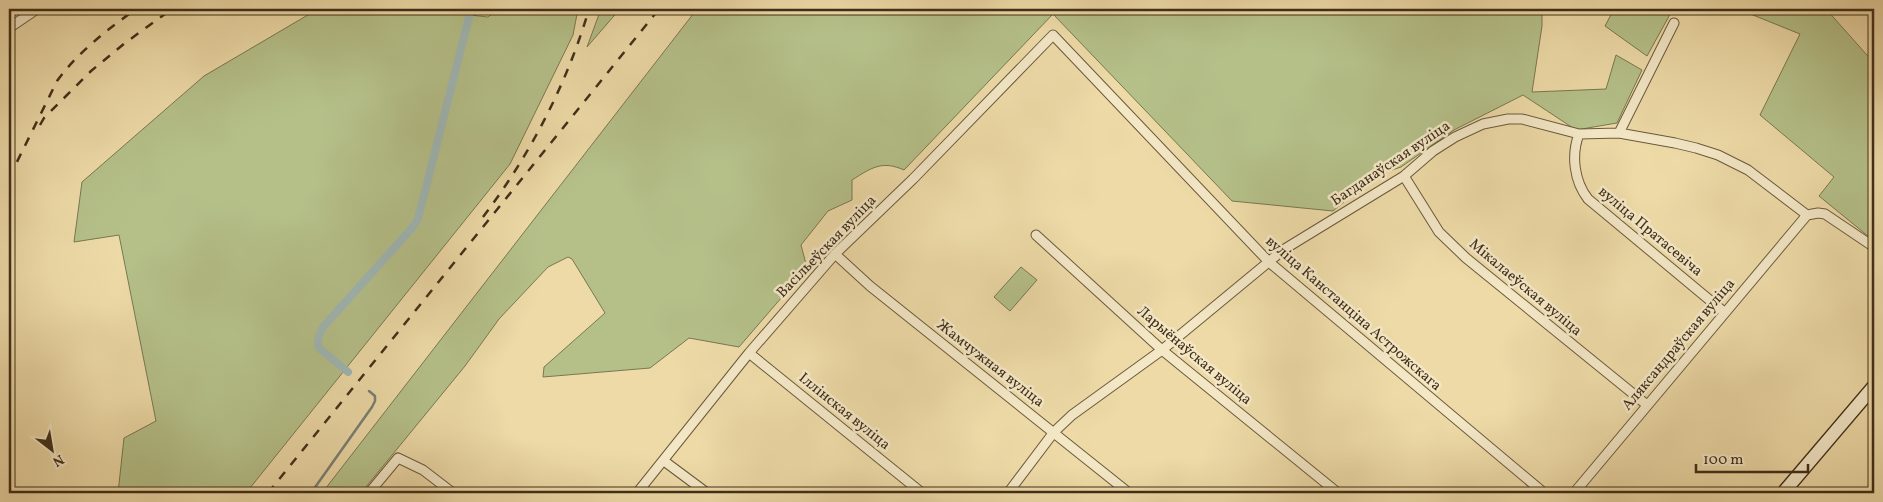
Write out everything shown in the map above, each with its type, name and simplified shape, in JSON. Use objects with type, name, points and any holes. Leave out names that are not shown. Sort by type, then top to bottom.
[{"type":"main road","points":[[1783,493],[1874,386]]},
{"type":"street","points":[[9,28],[37,9]]},
{"type":"street","points":[[1619,133],[1674,22]]},
{"type":"street","name":"Васільеўская вуліца","points":[[638,493],[749,353],[835,254],[913,179],[1052,35]]},
{"type":"street","name":"вуліца Канстанціна Астрожскага","points":[[1052,35],[1269,262],[1544,493]]},
{"type":"street","name":"Багданаўская вуліца","points":[[1008,493],[1054,432],[1086,405],[1162,350],[1283,250],[1404,176],[1433,151],[1455,137],[1495,121],[1508,119],[1522,120],[1579,134],[1619,133],[1675,143],[1718,155],[1748,170],[1807,215]]},
{"type":"street","name":"вуліца Пратасевіча","points":[[1579,134],[1574,146],[1574,160],[1577,177],[1588,199],[1724,312]]},
{"type":"street","name":"Мікалаеўская вуліца","points":[[1404,176],[1439,232],[1466,258],[1647,405]]},
{"type":"street","points":[[1807,215],[1818,212],[1826,214],[1874,247]]},
{"type":"street","name":"Аляксандраўская вуліца","points":[[1574,493],[1807,215]]},
{"type":"street","name":"Ларыёнаўская вуліца","points":[[1036,235],[1162,350],[1338,493]]},
{"type":"street","name":"Жамчужная вуліца","points":[[835,254],[870,286],[1129,493]]},
{"type":"street","name":"Іллінская вуліца","points":[[749,353],[922,493]]},
{"type":"street","points":[[369,493],[398,458],[423,470],[453,493]]},
{"type":"street","points":[[664,461],[706,493]]},
{"type":"green space","points":[[318,9],[416,9],[488,17],[498,9],[578,9],[573,35],[510,164],[246,493],[118,493],[124,438],[156,421],[119,235],[74,242],[82,182],[204,76]]},
{"type":"green space","points":[[601,9],[620,9],[587,47]]},
{"type":"green space","points":[[697,9],[1542,9],[1542,26],[1532,92],[1606,89],[1616,55],[1642,70],[1617,123],[1576,130],[1523,95],[1454,130],[1401,167],[1377,175],[1333,211],[1232,201],[1053,14],[904,170],[889,166],[877,167],[852,180],[852,200],[828,211],[801,245],[807,268],[739,347],[689,338],[650,368],[543,377],[544,367],[605,313],[572,259],[568,257],[548,267],[499,319],[465,366],[361,493],[322,493]]},
{"type":"green space","points":[[1614,9],[1673,9],[1647,56],[1605,26]]},
{"type":"green space","points":[[1738,9],[1826,9],[1874,63],[1874,241],[1819,196],[1834,177],[1760,115],[1800,34]]},
{"type":"green space","points":[[1021,267],[1037,280],[1010,311],[994,297]]},
{"type":"waterway","points":[[348,372],[319,348],[319,336],[324,326],[418,219],[471,9]]},
{"type":"waterway","points":[[311,493],[372,407],[375,396],[369,391]]},
{"type":"railway","points":[[9,178],[57,81],[65,70],[104,33],[136,9]]},
{"type":"railway","points":[[483,217],[516,169],[545,118],[570,64],[589,9]]},
{"type":"railway","points":[[268,493],[659,9]]},
{"type":"railway","points":[[40,125],[44,118],[91,71],[165,14]]}]
